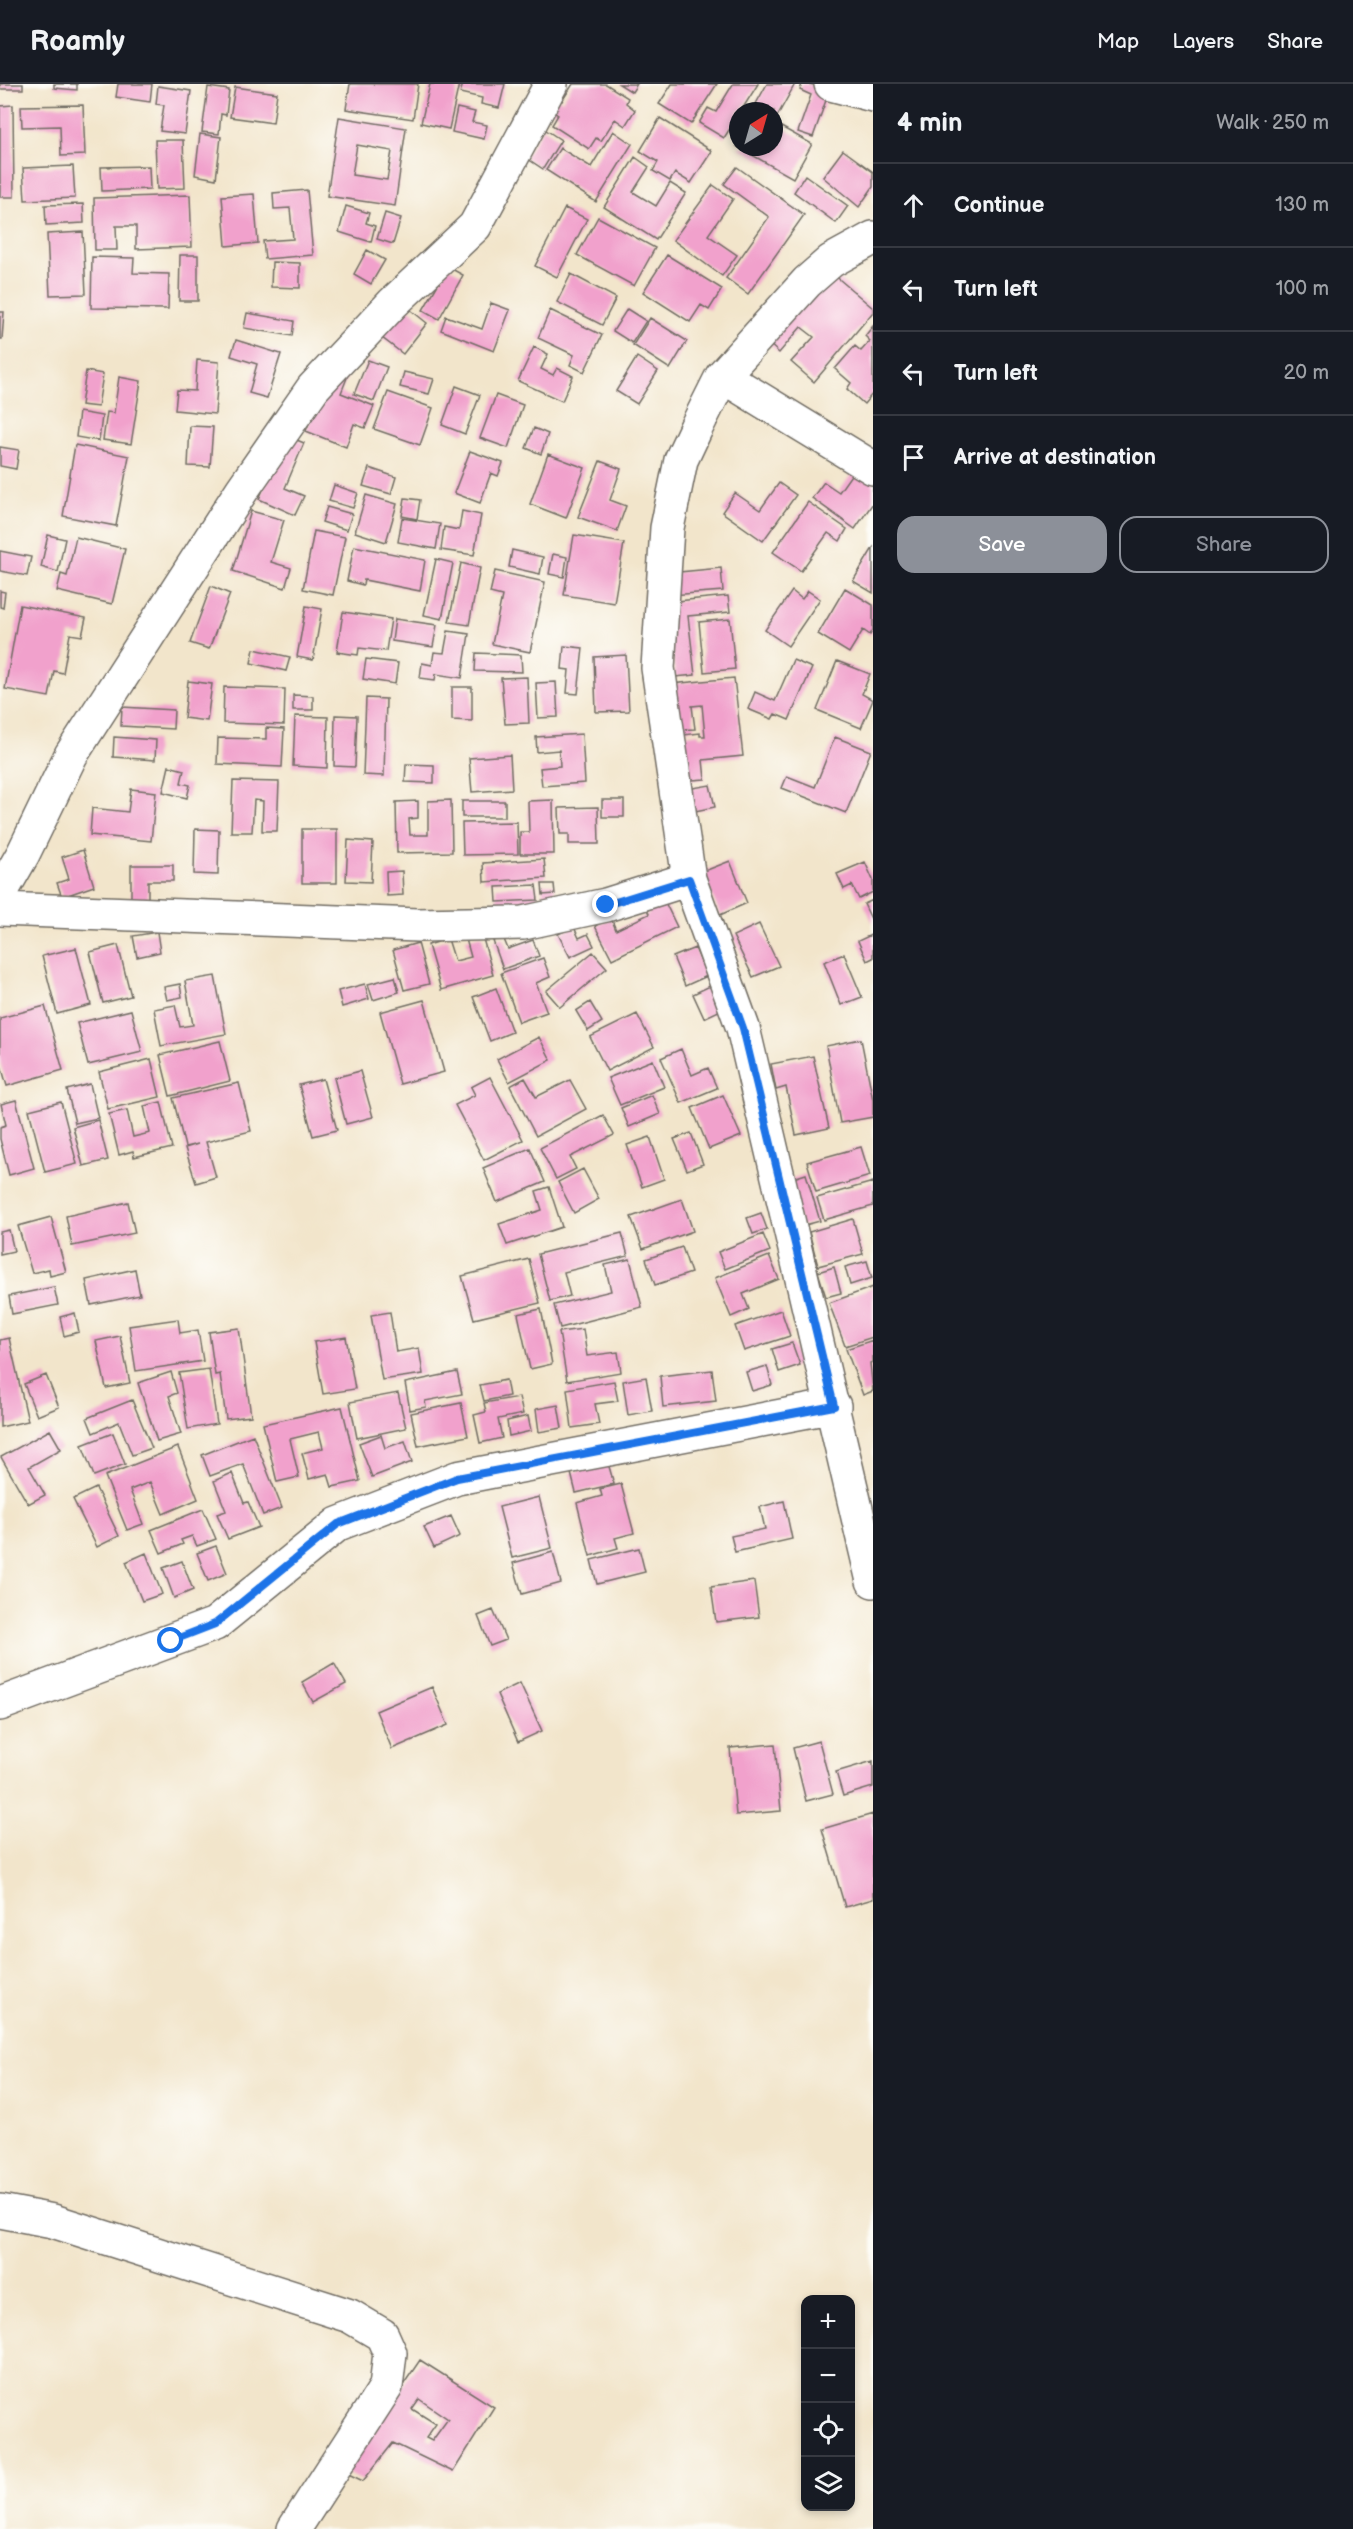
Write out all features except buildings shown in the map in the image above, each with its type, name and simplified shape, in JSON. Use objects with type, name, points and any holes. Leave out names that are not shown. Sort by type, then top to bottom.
[{"type":"street","points":[[0,894],[71,755],[248,481],[312,388],[393,303],[475,226],[550,84]]},
{"type":"street","points":[[831,84],[873,94]]},
{"type":"street","points":[[873,238],[831,261],[807,282],[722,376],[681,460],[667,528],[658,668],[689,879],[743,1028],[834,1406],[873,1581]]},
{"type":"street","points":[[722,376],[873,468]]},
{"type":"street","points":[[0,909],[418,925],[522,923],[606,905],[689,879]]},
{"type":"street","points":[[0,1704],[215,1624],[338,1524],[457,1478],[834,1406]]},
{"type":"street","points":[[0,2211],[53,2221],[350,2316],[382,2335],[390,2353],[386,2387],[294,2529]]},
{"type":"route","points":[[171,1641],[215,1624],[338,1524],[457,1478],[624,1448],[834,1406],[743,1028],[689,879],[606,905]]}]
